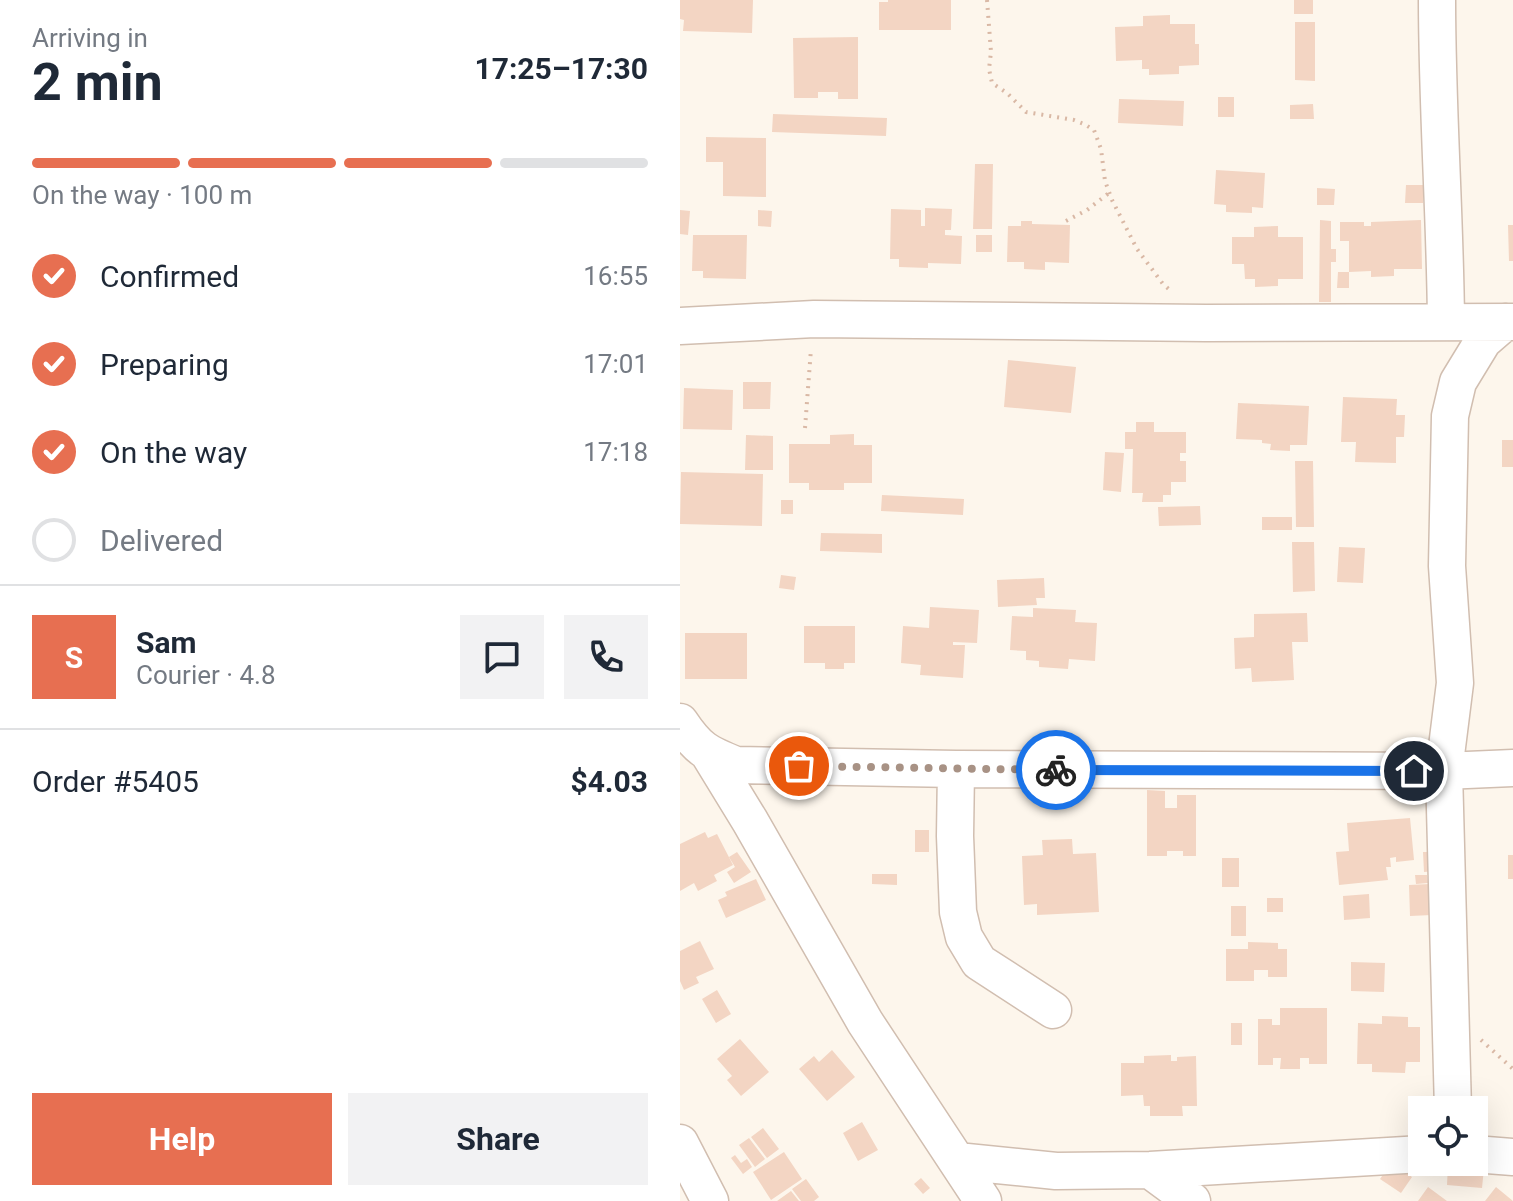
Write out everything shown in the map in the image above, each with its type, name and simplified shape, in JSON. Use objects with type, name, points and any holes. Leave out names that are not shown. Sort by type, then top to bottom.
[{"type":"street","points":[[1437,0],[1437,86],[1445,229],[1446,321]]},
{"type":"street","points":[[680,326],[814,319],[1509,322]]},
{"type":"street","points":[[1453,1096],[1444,771],[1455,683],[1447,566],[1450,416],[1458,382],[1483,341],[1509,322]]},
{"type":"street","points":[[680,722],[693,742],[709,754],[736,765],[1444,771],[1513,768]]},
{"type":"street","points":[[709,754],[865,1022],[983,1201]]},
{"type":"street","points":[[956,769],[958,912],[964,937],[979,962],[1053,1010]]},
{"type":"street","points":[[680,1143],[710,1201]]},
{"type":"street","points":[[957,1161],[1056,1171],[1150,1170],[1408,1155]]},
{"type":"street","points":[[1488,1155],[1513,1157]]},
{"type":"street","points":[[1150,1170],[1192,1201]]},
{"type":"path","points":[[987,0],[992,83],[1026,112],[1074,120],[1094,130],[1101,149],[1109,193],[1137,249],[1172,292]]},
{"type":"path","points":[[1066,221],[1109,193]]},
{"type":"path","points":[[805,428],[814,319]]},
{"type":"building","points":[[680,0],[753,0],[752,33],[683,31]]},
{"type":"building","points":[[951,0],[951,30],[879,30],[879,2]]},
{"type":"building","points":[[1294,0],[1313,0],[1313,14],[1294,14]]},
{"type":"building","points":[[1170,15],[1170,24],[1195,24],[1199,65],[1179,66],[1179,74],[1149,75],[1149,69],[1142,69],[1142,60],[1116,61],[1115,27],[1143,26],[1143,16]]},
{"type":"building","points":[[1295,22],[1315,22],[1315,81],[1295,80]]},
{"type":"building","points":[[858,37],[858,99],[838,99],[838,92],[818,92],[818,98],[794,98],[793,38]]},
{"type":"building","points":[[1218,97],[1234,97],[1234,117],[1218,117]]},
{"type":"building","points":[[1119,99],[1184,101],[1183,126],[1118,123]]},
{"type":"building","points":[[1313,104],[1314,119],[1290,119],[1290,105]]},
{"type":"building","points":[[773,114],[887,118],[886,136],[772,132]]},
{"type":"building","points":[[706,137],[766,138],[766,197],[723,196],[723,162],[706,162]]},
{"type":"building","points":[[975,164],[993,164],[992,229],[973,229]]},
{"type":"building","points":[[1216,170],[1265,173],[1263,208],[1252,207],[1252,213],[1226,212],[1226,205],[1214,204]]},
{"type":"building","points":[[1406,185],[1423,185],[1423,203],[1405,203]]},
{"type":"building","points":[[1317,188],[1335,189],[1334,205],[1317,205]]},
{"type":"building","points":[[925,208],[952,209],[951,230],[945,230],[945,235],[962,236],[961,264],[928,263],[928,268],[899,267],[899,259],[890,259],[891,209],[921,210],[921,226],[925,226]]},
{"type":"building","points":[[680,210],[690,211],[688,235],[680,234]]},
{"type":"building","points":[[758,210],[772,211],[771,227],[758,226]]},
{"type":"building","points":[[1320,220],[1331,221],[1331,249],[1336,249],[1336,262],[1331,262],[1331,302],[1319,302]]},
{"type":"building","points":[[1421,220],[1422,269],[1394,269],[1394,276],[1371,277],[1371,271],[1349,272],[1349,241],[1340,241],[1340,222],[1364,222],[1364,226],[1371,226],[1371,222]]},
{"type":"building","points":[[1021,221],[1070,225],[1069,263],[1045,262],[1045,270],[1024,269],[1024,262],[1007,262],[1008,226],[1021,226]]},
{"type":"building","points":[[1508,225],[1513,225],[1513,261],[1509,261]]},
{"type":"building","points":[[1278,226],[1278,237],[1303,237],[1303,279],[1278,279],[1278,286],[1255,287],[1255,279],[1245,279],[1244,264],[1232,264],[1232,237],[1254,237],[1254,227]]},
{"type":"building","points":[[693,235],[747,235],[746,279],[703,278],[703,271],[692,271]]},
{"type":"building","points":[[976,235],[992,235],[992,252],[976,252]]},
{"type":"building","points":[[1338,272],[1349,272],[1349,288],[1337,288]]},
{"type":"building","points":[[1008,360],[1076,367],[1071,413],[1004,407]]},
{"type":"building","points":[[743,382],[771,382],[770,409],[743,409]]},
{"type":"building","points":[[684,388],[733,390],[732,430],[683,429]]},
{"type":"building","points":[[1343,397],[1397,399],[1396,415],[1405,415],[1404,437],[1396,437],[1396,463],[1355,462],[1356,442],[1341,442]]},
{"type":"building","points":[[1238,403],[1309,406],[1307,445],[1290,445],[1290,451],[1270,450],[1271,444],[1262,443],[1262,440],[1236,439]]},
{"type":"building","points":[[1136,422],[1154,422],[1154,432],[1186,432],[1186,453],[1180,453],[1180,461],[1186,461],[1186,482],[1171,482],[1171,495],[1163,495],[1163,502],[1142,502],[1143,493],[1132,493],[1133,449],[1125,449],[1125,432],[1136,432]]},
{"type":"building","points":[[854,434],[854,445],[872,445],[872,483],[844,483],[844,490],[809,490],[809,483],[789,483],[789,444],[830,444],[830,435]]},
{"type":"building","points":[[746,435],[773,436],[773,470],[745,470]]},
{"type":"building","points":[[1502,440],[1513,440],[1513,467],[1502,467]]},
{"type":"building","points":[[1105,452],[1124,453],[1121,492],[1103,490]]},
{"type":"building","points":[[1295,461],[1313,461],[1314,527],[1296,527]]},
{"type":"building","points":[[681,472],[763,474],[762,526],[680,524]]},
{"type":"building","points":[[882,495],[964,499],[963,515],[881,511]]},
{"type":"building","points":[[781,500],[793,500],[793,514],[781,514]]},
{"type":"building","points":[[1200,506],[1201,525],[1159,526],[1158,507]]},
{"type":"building","points":[[1262,517],[1292,517],[1292,530],[1262,530]]},
{"type":"building","points":[[821,533],[882,534],[882,553],[820,551]]},
{"type":"building","points":[[1292,542],[1314,542],[1315,591],[1293,592]]},
{"type":"building","points":[[1339,547],[1365,548],[1363,583],[1337,582]]},
{"type":"building","points":[[781,575],[796,577],[794,590],[779,588]]},
{"type":"building","points":[[1044,578],[1045,598],[1036,598],[1037,605],[998,607],[997,580]]},
{"type":"building","points":[[930,607],[979,610],[977,643],[953,642],[953,645],[965,645],[963,678],[920,675],[921,665],[901,663],[903,626],[929,628]]},
{"type":"building","points":[[1033,608],[1076,610],[1075,622],[1097,623],[1095,661],[1069,659],[1068,669],[1039,667],[1039,661],[1026,660],[1026,651],[1010,650],[1012,616],[1033,617]]},
{"type":"building","points":[[1307,613],[1308,642],[1292,642],[1294,680],[1252,682],[1251,668],[1235,669],[1234,638],[1254,637],[1254,614]]},
{"type":"building","points":[[804,626],[855,626],[855,663],[844,663],[844,669],[825,669],[825,663],[804,663]]},
{"type":"building","points":[[685,633],[747,633],[747,679],[685,679]]},
{"type":"building","points":[[1147,790],[1165,791],[1165,808],[1177,808],[1177,795],[1196,795],[1196,856],[1183,856],[1183,851],[1167,851],[1167,856],[1147,856]]},
{"type":"building","points":[[1410,818],[1414,860],[1396,862],[1396,857],[1390,858],[1391,867],[1386,867],[1388,880],[1339,885],[1336,852],[1349,851],[1347,823]]},
{"type":"building","points":[[915,830],[929,830],[929,852],[915,852]]},
{"type":"building","points":[[705,832],[708,838],[717,834],[733,865],[714,875],[717,881],[698,891],[694,883],[680,891],[680,844]]},
{"type":"building","points":[[1072,839],[1073,854],[1096,853],[1099,912],[1037,915],[1037,904],[1024,905],[1022,856],[1043,855],[1042,840]]},
{"type":"building","points":[[737,852],[751,872],[734,883],[727,872],[735,867],[729,857]]},
{"type":"building","points":[[1423,852],[1434,852],[1435,871],[1424,872]]},
{"type":"building","points":[[1508,855],[1513,855],[1513,879],[1508,879]]},
{"type":"building","points":[[1222,858],[1239,858],[1239,887],[1222,887]]},
{"type":"building","points":[[872,874],[897,874],[897,885],[872,884]]},
{"type":"building","points":[[1415,875],[1427,875],[1428,883],[1416,884]]},
{"type":"building","points":[[756,879],[766,900],[726,918],[718,900],[727,896],[725,892]]},
{"type":"building","points":[[1430,884],[1432,915],[1410,916],[1409,885]]},
{"type":"building","points":[[1369,894],[1370,918],[1344,920],[1343,896]]},
{"type":"building","points":[[1267,898],[1283,898],[1283,912],[1267,912]]},
{"type":"building","points":[[1231,906],[1246,906],[1246,936],[1231,936]]},
{"type":"building","points":[[700,941],[714,969],[696,977],[699,983],[684,990],[680,981],[680,951]]},
{"type":"building","points":[[1248,942],[1278,943],[1278,949],[1287,949],[1287,977],[1268,977],[1268,970],[1254,970],[1254,981],[1226,981],[1226,949],[1248,949]]},
{"type":"building","points":[[1351,962],[1385,963],[1384,992],[1351,991]]},
{"type":"building","points":[[717,990],[731,1014],[716,1023],[702,999]]},
{"type":"building","points":[[1280,1008],[1327,1008],[1327,1064],[1309,1064],[1309,1058],[1300,1058],[1300,1069],[1280,1069],[1281,1058],[1273,1058],[1273,1065],[1258,1065],[1258,1019],[1272,1019],[1272,1025],[1280,1025]]},
{"type":"building","points":[[1382,1016],[1408,1017],[1408,1027],[1420,1027],[1420,1062],[1406,1062],[1405,1073],[1372,1072],[1372,1064],[1357,1064],[1358,1023],[1382,1024]]},
{"type":"building","points":[[1231,1023],[1242,1023],[1242,1045],[1231,1045]]},
{"type":"building","points":[[740,1039],[769,1072],[741,1096],[727,1080],[732,1076],[717,1059]]},
{"type":"building","points":[[832,1050],[855,1077],[827,1101],[799,1069],[814,1056],[819,1062]]},
{"type":"building","points":[[1171,1055],[1171,1061],[1177,1061],[1177,1057],[1196,1056],[1197,1106],[1182,1106],[1183,1116],[1150,1116],[1150,1106],[1144,1106],[1143,1095],[1121,1096],[1121,1063],[1144,1063],[1144,1056]]},
{"type":"building","points":[[862,1122],[878,1150],[858,1161],[843,1133]]},
{"type":"building","points":[[763,1128],[779,1149],[767,1158],[751,1137]]},
{"type":"building","points":[[749,1138],[765,1159],[755,1167],[739,1145]]},
{"type":"building","points":[[784,1152],[802,1179],[771,1200],[753,1172]]},
{"type":"building","points":[[735,1155],[741,1163],[747,1159],[752,1167],[743,1174],[731,1158]]},
{"type":"building","points":[[1392,1162],[1412,1177],[1401,1193],[1380,1179]]},
{"type":"building","points":[[1447,1176],[1483,1176],[1482,1188],[1447,1185]]},
{"type":"building","points":[[921,1178],[930,1188],[923,1194],[914,1184]]},
{"type":"building","points":[[806,1179],[819,1197],[814,1201],[801,1201],[792,1189]]},
{"type":"building","points":[[1428,1187],[1447,1201],[1418,1201]]},
{"type":"building","points":[[1496,1187],[1513,1201],[1485,1201]]},
{"type":"building","points":[[791,1191],[799,1201],[777,1201]]},
{"type":"way so far","points":[[799,766],[1056,770]]},
{"type":"route","points":[[1056,770],[1414,771]]}]
